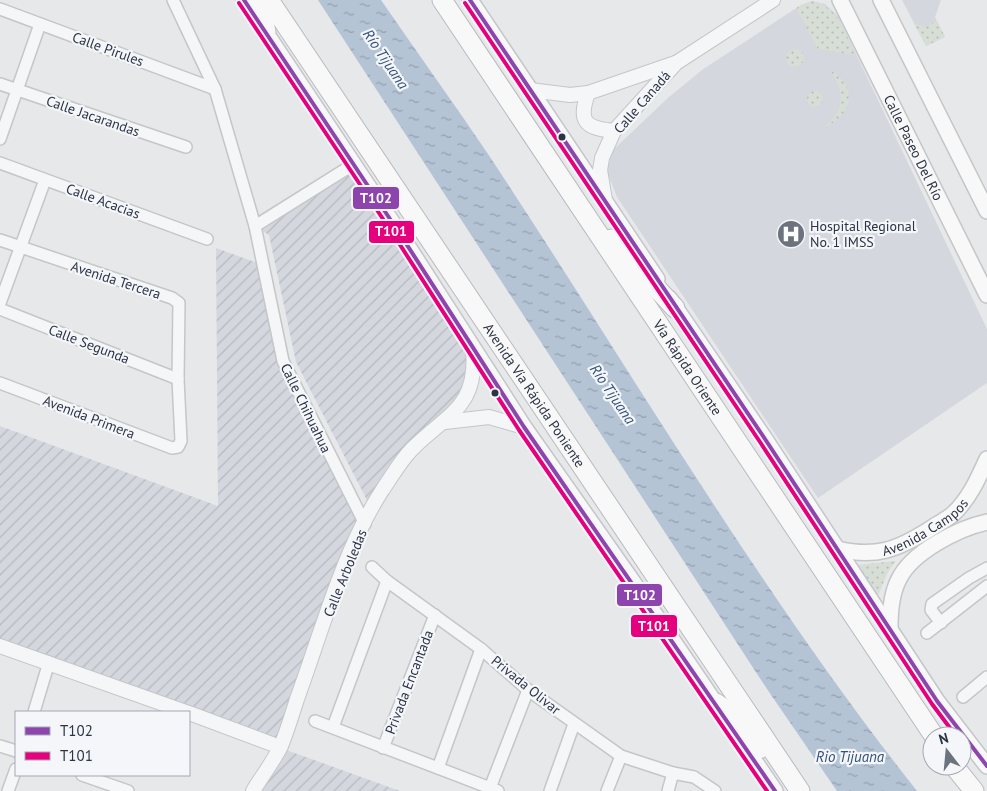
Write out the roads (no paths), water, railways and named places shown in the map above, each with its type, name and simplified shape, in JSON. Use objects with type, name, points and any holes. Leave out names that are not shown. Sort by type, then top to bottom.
[{"type":"highway","points":[[254,0],[262,14],[266,32]]},
{"type":"highway","name":"Avenida Vía Rápida Poniente","points":[[270,0],[799,791]]},
{"type":"highway","name":"Vía Rápida Oriente","points":[[442,0],[927,726]]},
{"type":"highway","points":[[577,204],[675,308]]},
{"type":"highway","points":[[716,703],[730,713],[789,786],[799,791]]},
{"type":"highway","points":[[962,776],[974,791]]},
{"type":"main road","points":[[244,0],[354,164],[524,427],[775,791]]},
{"type":"main road","points":[[470,0],[937,701],[987,766]]},
{"type":"main road","name":"Calle Paseo Del Río","points":[[840,0],[987,295]]},
{"type":"main road","points":[[886,4],[987,211]]},
{"type":"main road","name":"Avenida Campos","points":[[837,549],[857,554],[878,553],[895,548],[920,535],[952,514],[978,481],[987,460]]},
{"type":"main road","name":"Avenida Campos","points":[[890,628],[891,605],[898,580],[906,567],[956,532],[987,522]]},
{"type":"street","name":"Calle Chihuahua","points":[[173,0],[215,89],[255,226],[283,361],[364,524]]},
{"type":"street","name":"Calle Canadá","points":[[605,200],[600,170],[602,158],[614,132],[676,63],[773,0]]},
{"type":"street","name":"Calle Pirules","points":[[0,9],[215,89]]},
{"type":"street","points":[[0,139],[40,24]]},
{"type":"street","name":"Calle Canadá","points":[[530,90],[570,95],[588,93],[631,76],[676,63]]},
{"type":"street","name":"Calle Jacarandas","points":[[0,84],[186,147]]},
{"type":"street","points":[[588,93],[582,114],[585,122],[595,129],[614,132]]},
{"type":"street","name":"Calle Acacias","points":[[0,163],[207,238]]},
{"type":"street","points":[[255,226],[354,164]]},
{"type":"street","points":[[0,304],[45,180]]},
{"type":"street","name":"Avenida Tercera","points":[[0,240],[172,298],[179,303],[178,379],[181,442],[178,447]]},
{"type":"street","name":"Calle Segunda","points":[[0,309],[178,379]]},
{"type":"street","name":"Calle Arboledas","points":[[253,791],[280,747],[346,563],[364,524],[382,490],[412,450],[445,422],[463,402],[472,385],[475,370],[473,349]]},
{"type":"street","name":"Avenida Primera","points":[[0,383],[172,448],[178,447]]},
{"type":"street","points":[[445,422],[489,417],[524,427]]},
{"type":"street","name":"Privada Olivar","points":[[372,567],[387,581],[481,649],[528,690],[621,756],[694,778],[714,791]]},
{"type":"street","points":[[941,623],[930,607],[969,578],[987,568]]},
{"type":"street","points":[[333,727],[387,581]]},
{"type":"street","points":[[927,633],[987,586]]},
{"type":"street","name":"Privada Encantada","points":[[383,748],[435,615]]},
{"type":"street","points":[[0,646],[182,711]]},
{"type":"street","points":[[438,768],[481,649]]},
{"type":"street","points":[[34,711],[49,662]]},
{"type":"street","points":[[963,697],[987,677]]},
{"type":"street","points":[[315,721],[494,790],[528,690]]},
{"type":"street","points":[[190,714],[280,747]]},
{"type":"street","points":[[550,791],[574,724]]},
{"type":"street","points":[[0,746],[15,751]]},
{"type":"street","points":[[607,791],[621,756]]},
{"type":"street","points":[[8,791],[15,772]]},
{"type":"street","points":[[668,791],[673,773]]},
{"type":"street","points":[[85,776],[128,791]]},
{"type":"water","name":"Rio Tijuana","points":[[318,0],[381,0],[488,154],[696,477],[803,637],[917,791],[837,791],[767,689]]},
{"type":"place","name":"Hospital Regional No. 1 IMSS","points":[[791,234]]},
{"type":"water label","name":"Río Tijuana","points":[[386,59]]},
{"type":"water label","name":"Río Tijuana","points":[[613,394]]}]
